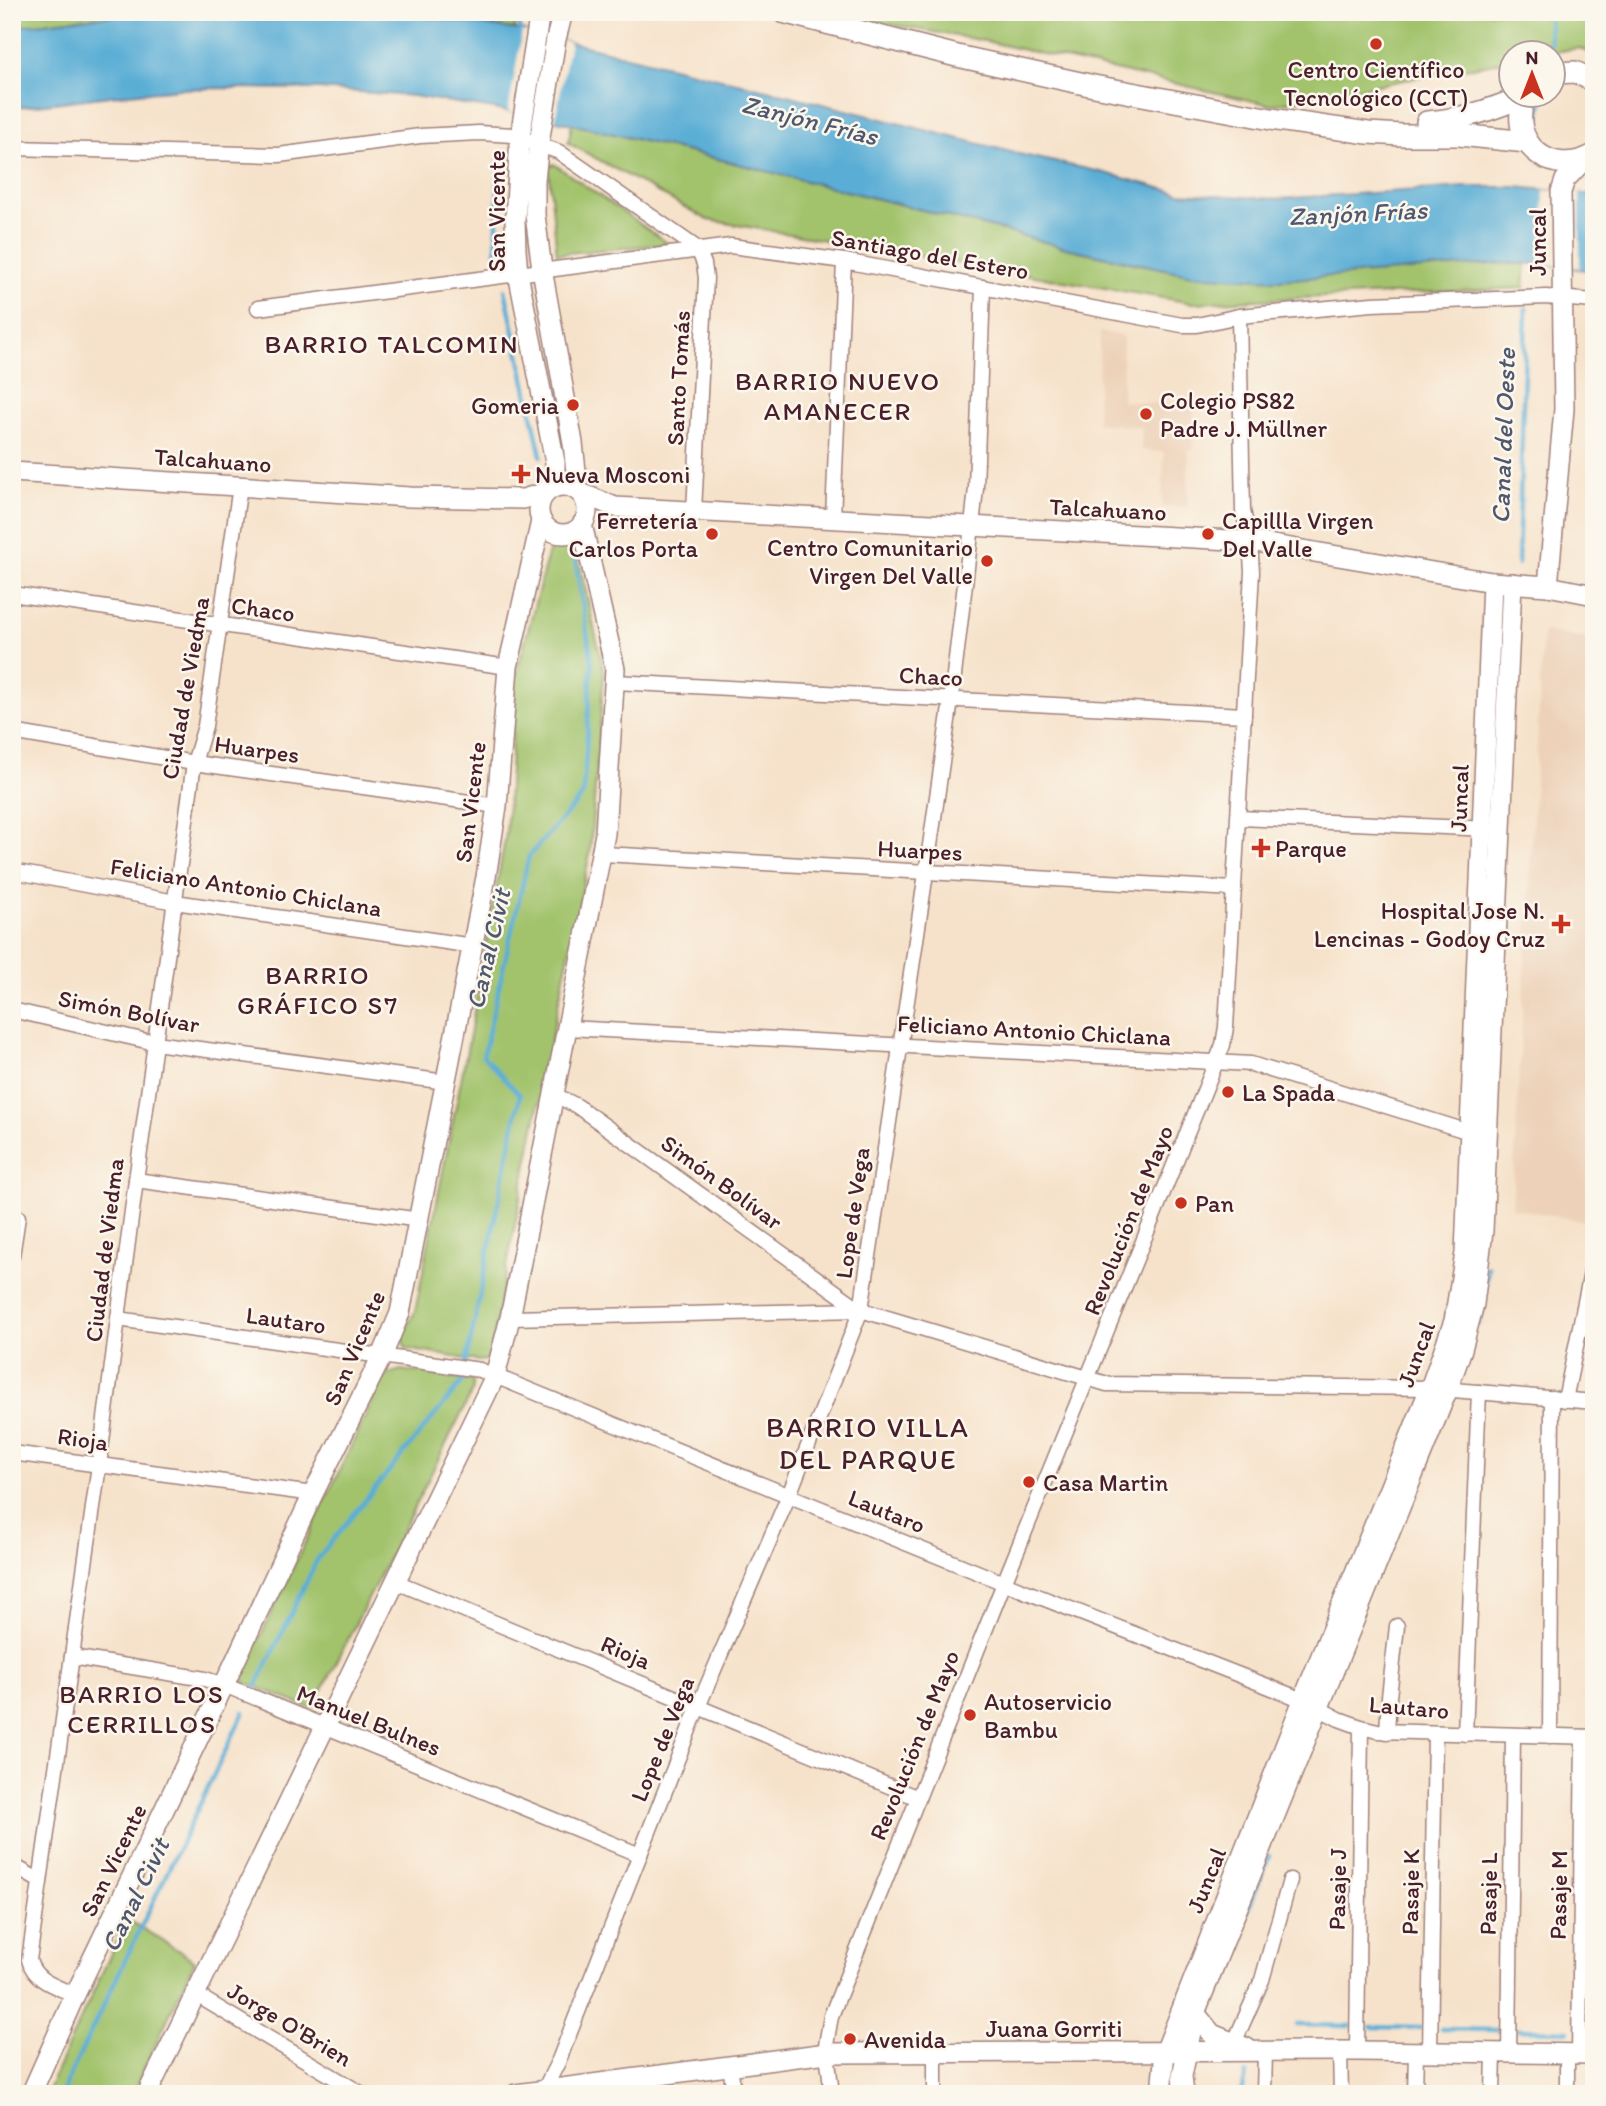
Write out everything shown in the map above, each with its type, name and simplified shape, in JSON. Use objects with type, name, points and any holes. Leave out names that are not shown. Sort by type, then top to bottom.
[{"type":"main road","points":[[783,12],[957,56],[1271,120],[1368,133],[1459,135],[1532,148],[1551,161],[1566,164],[1588,159]]},
{"type":"main road","points":[[1568,72],[1594,81]]},
{"type":"main road","points":[[1327,127],[1456,120],[1498,107]]},
{"type":"main road","points":[[1521,108],[1521,127],[1532,148]]},
{"type":"street","name":"San Vicente","points":[[540,12],[547,37],[543,118],[535,180],[535,215],[579,492]]},
{"type":"street","name":"San Vicente","points":[[547,491],[555,476],[555,462],[518,272],[515,220],[523,114],[547,37],[563,12]]},
{"type":"street","points":[[12,148],[279,155],[449,134],[495,133],[520,136],[559,152],[698,249]]},
{"type":"street","name":"Juncal","points":[[1532,148],[1556,178],[1561,192]]},
{"type":"street","name":"Juncal","points":[[1548,586],[1564,409],[1561,192],[1565,180],[1588,159]]},
{"type":"street","name":"Santiago del Estero","points":[[258,308],[518,272],[740,246],[844,261],[1182,325],[1197,325],[1238,316],[1372,304],[1513,297],[1594,302]]},
{"type":"street","name":"Santo Tomás","points":[[694,511],[706,278],[698,249]]},
{"type":"street","points":[[833,519],[844,261]]},
{"type":"street","name":"Lope de Vega","points":[[543,2092],[559,2060],[698,1707],[789,1495],[861,1310],[951,700],[972,526],[976,488],[983,286]]},
{"type":"street","name":"Revolución de Mayo","points":[[832,2094],[827,2053],[831,2017],[1223,1045],[1252,572],[1250,541],[1243,511],[1238,316]]},
{"type":"street","name":"Talcahuano","points":[[12,472],[410,498],[523,499],[547,491]]},
{"type":"street","points":[[147,2094],[495,1376],[510,1318],[603,854],[615,682],[583,523],[587,507],[579,492],[563,485],[547,491],[539,503],[540,519],[546,527],[561,534],[576,530],[583,523]]},
{"type":"street","name":"Ciudad de Viedma","points":[[75,1996],[39,1978],[32,1970],[29,1960],[194,763],[205,726],[240,486]]},
{"type":"street","name":"Talcahuano","points":[[579,492],[615,507],[1250,541],[1492,582],[1548,586],[1594,595]]},
{"type":"street","name":"Talcahuano","points":[[410,498],[540,519]]},
{"type":"street","name":"Talcahuano","points":[[583,523],[595,514],[615,507]]},
{"type":"street","name":"San Vicente","points":[[31,2094],[313,1494],[382,1356],[402,1306],[473,946],[497,806],[508,667],[540,519]]},
{"type":"street","name":"Juncal","points":[[1492,582],[1492,829]]},
{"type":"street","name":"Juncal","points":[[1163,2094],[1165,2052],[1439,1389],[1460,1291],[1478,1135],[1492,829],[1512,583]]},
{"type":"street","name":"Chaco","points":[[12,594],[508,667]]},
{"type":"street","name":"Chaco","points":[[615,682],[1244,715]]},
{"type":"street","name":"Huarpes","points":[[12,732],[194,763],[497,806]]},
{"type":"street","points":[[1239,818],[1492,829]]},
{"type":"street","name":"Huarpes","points":[[603,854],[1234,890]]},
{"type":"street","name":"Feliciano Antonio Chiclana","points":[[12,871],[175,902],[473,946]]},
{"type":"street","name":"Simón Bolívar","points":[[12,1010],[155,1042],[446,1082]]},
{"type":"street","name":"Feliciano Antonio Chiclana","points":[[568,1028],[1251,1064],[1478,1135]]},
{"type":"street","name":"Simón Bolívar","points":[[555,1095],[577,1106],[861,1310]]},
{"type":"street","points":[[136,1180],[420,1220]]},
{"type":"street","points":[[12,1256],[15,1217]]},
{"type":"street","points":[[1549,1736],[1559,1399],[1594,1258]]},
{"type":"street","points":[[510,1318],[861,1310],[1107,1384],[1439,1389],[1594,1402]]},
{"type":"street","name":"Lautaro","points":[[118,1319],[480,1370],[1310,1704],[1361,1727],[1387,1732],[1588,1737]]},
{"type":"street","points":[[1465,1734],[1479,1392]]},
{"type":"street","name":"Rioja","points":[[12,1453],[313,1494]]},
{"type":"street","name":"Rioja","points":[[394,1581],[918,1798]]},
{"type":"street","points":[[1387,1732],[1397,1626]]},
{"type":"street","name":"Manuel Bulnes","points":[[72,1657],[205,1679],[224,1685],[640,1855]]},
{"type":"street","name":"Juncal","points":[[1184,2094],[1182,2076],[1195,2013],[1310,1704]]},
{"type":"street","name":"Pasaje J","points":[[1341,2094],[1349,2051],[1361,1727]]},
{"type":"street","name":"Pasaje K","points":[[1415,2094],[1423,2052],[1436,1733]]},
{"type":"street","name":"Pasaje L","points":[[1493,2094],[1501,2053],[1513,1735]]},
{"type":"street","name":"Pasaje M","points":[[1567,2094],[1580,2053],[1588,1737]]},
{"type":"street","points":[[12,1865],[40,1881]]},
{"type":"street","points":[[1234,2043],[1262,1980],[1290,1880]]},
{"type":"street","name":"Jorge O'Brien","points":[[195,1994],[362,2094]]},
{"type":"street","points":[[1195,2013],[1212,2034],[1261,2052],[1264,2094]]},
{"type":"street","points":[[935,2052],[935,2094]]},
{"type":"street","name":"Juana Gorriti","points":[[516,2094],[644,2085],[730,2065],[827,2053],[1580,2053]]},
{"type":"street","points":[[730,2065],[734,2094]]},
{"type":"shaded area","name":"Colegio PS82 Padre J. Müllner","points":[[1100,332],[1123,336],[1122,401],[1194,406],[1187,507],[1162,507],[1164,452],[1141,450],[1142,427],[1097,423]]},
{"type":"shaded area","name":"Hospital Jose N. Lencinas - Godoy Cruz","points":[[1543,631],[1594,640],[1594,1223],[1512,1208]]},
{"type":"green space","points":[[12,12],[161,12],[12,27]]},
{"type":"green space","points":[[384,12],[516,12],[515,29]]},
{"type":"green space","points":[[818,12],[1594,12],[1594,54],[1579,48],[1568,50],[1568,38],[1498,38],[1498,62],[1271,105],[980,40]]},
{"type":"green space","points":[[572,124],[1143,265],[1277,280],[1485,263],[1526,264],[1524,288],[1192,303],[708,220],[568,143]]},
{"type":"green space","points":[[554,164],[669,244],[557,254],[548,166]]},
{"type":"green space","points":[[570,544],[577,551],[604,672],[590,853],[490,1353],[486,1360],[478,1361],[407,1349],[403,1341],[415,1312],[469,1040],[506,834],[516,676],[548,554],[552,546]]},
{"type":"green space","points":[[401,1370],[470,1380],[473,1390],[316,1703],[313,1707],[307,1707],[247,1683],[242,1679],[242,1675],[382,1381],[388,1374]]},
{"type":"green space","points":[[127,1919],[195,1961],[132,2094],[46,2094]]},
{"type":"water","name":"Zanjón Frías","points":[[161,12],[384,12],[520,30],[1179,193],[1276,199],[1465,187],[1517,187],[1594,195],[1594,271],[1541,264],[1505,263],[1277,280],[1192,275],[1066,248],[572,124],[413,96],[319,89],[178,89],[12,108],[12,27]]},
{"type":"pier","points":[[522,31],[570,42],[555,121],[508,112]]},
{"type":"pier","points":[[1544,190],[1580,193],[1580,268],[1541,264]]},
{"type":"waterway","name":"Canal Civit","points":[[518,12],[520,30]]},
{"type":"waterway","name":"Canal del Oeste","points":[[1549,12],[1550,38]]},
{"type":"waterway","points":[[1538,124],[1541,108]]},
{"type":"waterway","name":"Canal Civit","points":[[496,258],[499,161]]},
{"type":"waterway","name":"Canal Civit","points":[[505,290],[541,456]]},
{"type":"waterway","name":"Canal del Oeste","points":[[1518,564],[1526,308]]},
{"type":"waterway","name":"Canal Civit","points":[[466,1363],[520,1095],[483,1056],[529,856],[583,795],[592,662],[573,547]]},
{"type":"waterway","points":[[1478,1324],[1488,1267]]},
{"type":"waterway","name":"Canal Civit","points":[[255,1689],[318,1558],[462,1382]]},
{"type":"waterway","name":"Canal Civit","points":[[61,2094],[244,1712]]},
{"type":"waterway","points":[[1208,2012],[1269,1856]]},
{"type":"waterway","points":[[1248,2032],[1251,2026],[1257,2023]]},
{"type":"waterway","points":[[1297,2025],[1351,2026]]},
{"type":"waterway","points":[[1371,2027],[1420,2028]]},
{"type":"waterway","points":[[1441,2029],[1496,2030]]},
{"type":"waterway","points":[[1518,2030],[1568,2031]]},
{"type":"waterway","points":[[1589,2030],[1594,2030]]},
{"type":"waterway","points":[[1242,2094],[1246,2074]]},
{"type":"place","name":"Centro Científico Tecnológico (CCT)","points":[[1376,44]]},
{"type":"place","name":"Gomeria","points":[[573,405]]},
{"type":"place","name":"Colegio PS82 Padre J. Müllner","points":[[1146,414]]},
{"type":"place","name":"Nueva Mosconi","points":[[521,474]]},
{"type":"place","name":"Ferretería Carlos Porta","points":[[712,534]]},
{"type":"place","name":"Capillla Virgen Del Valle","points":[[1208,534]]},
{"type":"place","name":"Centro Comunitario Virgen Del Valle","points":[[987,561]]},
{"type":"place","name":"Parque","points":[[1261,848]]},
{"type":"place","name":"Hospital Jose N. Lencinas - Godoy Cruz","points":[[1561,924]]},
{"type":"place","name":"La Spada","points":[[1228,1092]]},
{"type":"place","name":"Pan","points":[[1181,1203]]},
{"type":"place","name":"Casa Martin","points":[[1029,1482]]},
{"type":"place","name":"Autoservicio Bambu","points":[[970,1715]]},
{"type":"place","name":"Avenida","points":[[850,2039]]},
{"type":"district","name":"BARRIO TALCOMIN","points":[[392,344]]},
{"type":"district","name":"BARRIO NUEVO AMANECER","points":[[838,396]]},
{"type":"district","name":"BARRIO GRÁFICO S7","points":[[318,990]]},
{"type":"district","name":"BARRIO VILLA DEL PARQUE","points":[[868,1443]]},
{"type":"district","name":"BARRIO LOS CERRILLOS","points":[[142,1709]]}]
